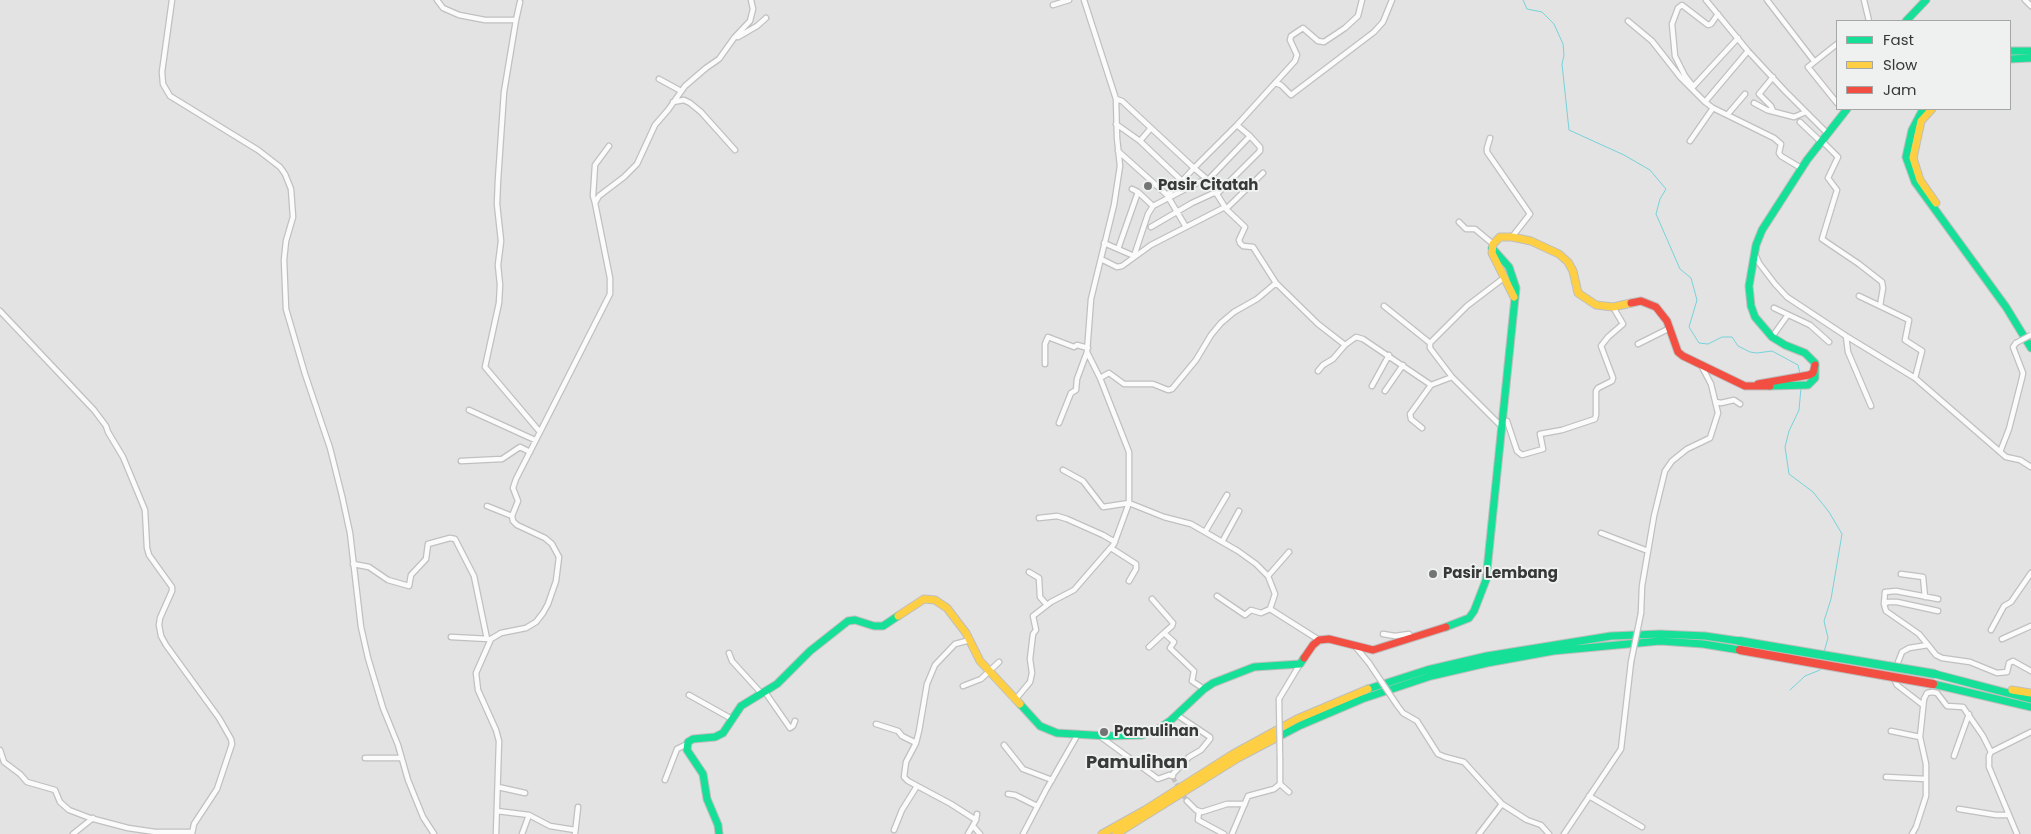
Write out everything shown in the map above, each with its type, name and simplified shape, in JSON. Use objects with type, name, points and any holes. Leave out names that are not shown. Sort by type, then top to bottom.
[{"type":"main road","points":[[1907,20],[1926,0]]},
{"type":"main road","points":[[2011,51],[2031,51]]},
{"type":"main road","points":[[2011,59],[2031,58]]},
{"type":"main road","points":[[1514,298],[1493,256],[1492,246],[1500,237],[1512,237],[1537,243],[1559,254],[1568,262],[1573,271],[1578,293],[1596,305],[1613,306],[1646,302],[1660,310],[1670,328],[1678,352],[1742,384],[1756,386],[1801,386],[1811,383],[1816,378],[1815,363],[1805,353],[1785,345],[1772,337],[1758,322],[1751,306],[1750,275],[1762,230],[1820,140],[1845,110]]},
{"type":"main road","points":[[1922,110],[1912,130],[1906,157],[1915,182],[2006,307],[2031,348]]},
{"type":"main road","points":[[1931,110],[1921,120],[1913,158],[1920,180],[2009,304],[2031,340]]},
{"type":"main road","points":[[719,834],[718,824],[707,799],[703,774],[687,750],[687,744],[693,739],[721,735],[741,706],[781,680],[810,651],[848,621],[855,620],[874,626],[886,626],[924,599],[935,600],[947,608],[970,640],[978,657],[1035,723],[1044,729],[1057,733],[1098,735],[1142,735],[1161,728],[1204,689],[1254,667],[1300,664],[1313,645],[1326,638],[1373,650],[1462,622],[1469,618],[1474,611],[1487,576],[1515,282],[1513,275],[1492,246]]},
{"type":"main road","points":[[1756,386],[1764,382],[1812,373],[1815,363]]},
{"type":"main road","points":[[1102,834],[1145,810],[1233,754],[1297,719],[1360,692],[1427,670],[1486,656],[1611,636],[1660,634],[1740,640],[2031,693]]},
{"type":"main road","points":[[1116,834],[1238,758],[1301,725],[1362,700],[1431,676],[1553,651],[1660,641],[1703,644],[1932,684],[2031,705]]},
{"type":"main road","points":[[1975,684],[2031,705]]},
{"type":"street","points":[[172,0],[162,72],[163,84],[170,96],[258,150],[280,167],[289,182],[294,217],[286,241],[284,260],[286,309],[305,374],[330,448],[350,533],[365,646],[383,708],[398,746],[400,758],[423,817],[434,834]]},
{"type":"street","points":[[437,0],[443,8],[459,15],[485,20],[516,20]]},
{"type":"street","points":[[595,203],[599,196],[624,177],[637,164],[655,125],[688,83],[719,60],[734,38],[750,21],[753,10],[751,0]]},
{"type":"street","points":[[1053,5],[1069,0]]},
{"type":"street","points":[[1060,423],[1072,392],[1076,390],[1088,350],[1091,299],[1114,205],[1120,166],[1116,99],[1084,0]]},
{"type":"street","points":[[1169,197],[1297,58],[1290,40],[1291,36],[1304,28],[1318,41],[1324,42],[1345,28],[1358,16],[1362,0]]},
{"type":"street","points":[[1275,83],[1281,85],[1291,95],[1374,32],[1383,22],[1392,0]]},
{"type":"street","points":[[1706,0],[1784,92],[1827,133]]},
{"type":"street","points":[[1767,0],[1814,61]]},
{"type":"street","points":[[1864,0],[1868,20]]},
{"type":"street","points":[[2025,0],[2031,6]]},
{"type":"street","points":[[520,2],[504,92],[497,204],[501,241],[498,267],[499,303],[485,367],[540,432]]},
{"type":"street","points":[[1718,14],[1711,24],[1708,25],[1683,6],[1678,8],[1672,24],[1672,34],[1675,56],[1687,80],[1705,102],[1713,108],[1774,138],[1781,144],[1779,152],[1781,156],[1801,168]]},
{"type":"street","points":[[734,38],[758,26],[766,18]]},
{"type":"street","points":[[1628,22],[1652,41],[1681,78],[1693,88]]},
{"type":"street","points":[[1693,88],[1738,38]]},
{"type":"street","points":[[1836,45],[1814,61],[1808,68],[1836,102]]},
{"type":"street","points":[[1705,102],[1748,51]]},
{"type":"street","points":[[1773,77],[1759,94],[1771,106],[1773,111]]},
{"type":"street","points":[[1681,78],[1687,80]]},
{"type":"street","points":[[659,79],[682,91]]},
{"type":"street","points":[[1728,114],[1745,94]]},
{"type":"street","points":[[1116,99],[1122,100],[1208,180],[1226,208],[1245,227],[1239,238],[1240,243],[1244,246],[1253,247],[1276,283],[1318,324],[1345,345]]},
{"type":"street","points":[[674,102],[684,100],[696,107],[736,150]]},
{"type":"street","points":[[1754,104],[1794,117],[1806,112]]},
{"type":"street","points":[[1690,141],[1713,108]]},
{"type":"street","points":[[1800,122],[1838,157],[1828,178],[1837,190],[1822,239],[1882,282],[1880,306]]},
{"type":"street","points":[[1116,124],[1140,141],[1182,182]]},
{"type":"street","points":[[1150,227],[1177,211],[1217,193],[1260,151],[1260,147],[1237,124]]},
{"type":"street","points":[[1140,141],[1151,128]]},
{"type":"street","points":[[1134,256],[1148,214],[1153,206],[1199,182],[1208,180],[1250,136]]},
{"type":"street","points":[[1490,138],[1486,150],[1490,158],[1530,214],[1512,237]]},
{"type":"street","points":[[512,516],[518,501],[514,488],[516,479],[610,294],[610,278],[593,196],[595,166],[609,146]]},
{"type":"street","points":[[1118,151],[1169,197],[1186,227]]},
{"type":"street","points":[[1101,259],[1119,266],[1150,245],[1226,208],[1263,172]]},
{"type":"street","points":[[1132,189],[1153,206]]},
{"type":"street","points":[[1118,249],[1138,192]]},
{"type":"street","points":[[1459,222],[1466,229],[1475,228],[1492,246]]},
{"type":"street","points":[[1104,242],[1134,256]]},
{"type":"street","points":[[1755,252],[1759,263],[1787,297],[1915,378],[2006,457],[2023,461],[2031,467]]},
{"type":"street","points":[[1430,343],[1467,306],[1505,277]]},
{"type":"street","points":[[1100,378],[1110,374],[1124,384],[1153,384],[1168,390],[1172,389],[1196,360],[1221,323],[1234,312],[1257,299],[1276,283]]},
{"type":"street","points":[[1860,296],[1909,320],[1905,340],[1922,351],[1915,378]]},
{"type":"street","points":[[1384,306],[1430,343],[1430,348],[1452,377],[1502,424],[1507,420],[1515,446],[1522,455],[1543,449],[1540,434],[1562,430],[1594,419],[1596,391],[1612,381],[1613,378],[1601,346],[1624,324],[1613,306]]},
{"type":"street","points":[[1774,308],[1816,330],[1829,342]]},
{"type":"street","points":[[0,311],[94,410],[106,426],[123,457],[145,510],[149,555],[172,587],[160,618],[161,636],[219,718],[232,742],[217,789],[194,824],[192,833],[155,832],[128,828],[69,810],[60,802],[55,790],[28,782],[4,762],[0,750]]},
{"type":"street","points":[[1772,337],[1787,316]]},
{"type":"street","points":[[1638,344],[1670,328]]},
{"type":"street","points":[[2000,452],[2010,430],[2023,373],[2013,347],[2016,343],[2031,335]]},
{"type":"street","points":[[1846,336],[1848,352],[1871,406]]},
{"type":"street","points":[[1015,700],[1030,682],[1032,673],[1030,659],[1033,634],[1036,630],[1033,616],[1047,605],[1074,590],[1111,548],[1129,503],[1129,452],[1088,350],[1048,337],[1045,344],[1045,364]]},
{"type":"street","points":[[1318,371],[1323,365],[1333,359],[1345,345],[1359,337],[1431,385]]},
{"type":"street","points":[[1372,386],[1389,356]]},
{"type":"street","points":[[1564,834],[1621,749],[1631,662],[1641,613],[1642,586],[1654,516],[1665,471],[1672,461],[1687,449],[1710,438],[1718,413],[1710,384],[1700,363]]},
{"type":"street","points":[[1385,391],[1403,365]]},
{"type":"street","points":[[1422,428],[1411,418],[1410,414],[1431,385],[1452,377]]},
{"type":"street","points":[[1716,402],[1734,400],[1740,404]]},
{"type":"street","points":[[469,410],[535,440]]},
{"type":"street","points":[[461,461],[500,460],[520,447],[530,452]]},
{"type":"street","points":[[1063,470],[1083,481],[1103,507],[1129,503],[1164,517],[1191,524],[1238,551],[1256,564],[1268,576],[1275,594],[1270,609],[1261,613],[1251,610],[1246,615],[1217,596]]},
{"type":"street","points":[[1205,532],[1227,495]]},
{"type":"street","points":[[451,637],[489,639],[501,633],[526,628],[536,622],[548,604],[556,581],[559,566],[557,552],[545,538],[517,525],[512,516],[487,506]]},
{"type":"street","points":[[1222,542],[1239,512]]},
{"type":"street","points":[[1039,518],[1057,516],[1067,519],[1103,534],[1115,542]]},
{"type":"street","points":[[1601,533],[1648,551]]},
{"type":"street","points":[[353,564],[370,567],[388,580],[408,586],[412,574],[426,560],[428,544],[450,538],[454,539],[474,576],[489,639],[476,678],[478,690],[499,741],[496,834]]},
{"type":"street","points":[[1111,548],[1135,563],[1136,569],[1129,581]]},
{"type":"street","points":[[1268,576],[1289,552]]},
{"type":"street","points":[[1029,572],[1039,578],[1040,597],[1047,605]]},
{"type":"street","points":[[1991,630],[2004,606],[2011,602],[2031,573]]},
{"type":"street","points":[[1901,574],[1923,577],[1925,597]]},
{"type":"street","points":[[1938,599],[1906,593],[1884,592],[1886,611],[1919,634],[1936,655],[1942,658],[1970,662],[1996,673],[2007,672],[2009,663],[2012,661],[2031,671]]},
{"type":"street","points":[[1905,604],[1906,593]]},
{"type":"street","points":[[1149,646],[1174,623],[1152,599]]},
{"type":"street","points":[[1884,604],[1888,602],[1938,610]]},
{"type":"street","points":[[1270,609],[1320,640]]},
{"type":"street","points":[[2002,639],[2031,626]]},
{"type":"street","points":[[1164,633],[1174,642],[1170,648],[1194,671],[1192,682],[1204,689]]},
{"type":"street","points":[[1383,634],[1395,636],[1409,634],[1411,637]]},
{"type":"street","points":[[970,640],[955,644],[935,665],[927,684],[916,743],[906,762],[904,775],[908,781],[976,820]]},
{"type":"street","points":[[1923,705],[1897,685],[1893,678],[1902,652],[1908,648],[1928,644]]},
{"type":"street","points":[[1354,646],[1368,663],[1396,705],[1404,714],[1417,721],[1438,754],[1468,764],[1502,804],[1527,820],[1541,825],[1549,834]]},
{"type":"street","points":[[1368,663],[1373,650]]},
{"type":"street","points":[[729,653],[732,661],[763,693],[790,728],[792,728],[795,721]]},
{"type":"street","points":[[963,686],[976,682],[999,662]]},
{"type":"street","points":[[1280,784],[1279,699],[1300,664]]},
{"type":"street","points":[[1912,834],[1926,796],[1926,764],[1920,737],[1925,696],[1932,692],[1937,693],[1945,705],[1960,705],[1969,714],[1991,752]]},
{"type":"street","points":[[689,695],[732,719]]},
{"type":"street","points":[[1954,756],[1969,714]]},
{"type":"street","points":[[1098,735],[1158,779],[1173,776],[1188,757],[1201,750],[1210,739],[1210,737],[1177,715]]},
{"type":"street","points":[[876,724],[897,730],[903,737],[916,743]]},
{"type":"street","points":[[1891,731],[1920,737]]},
{"type":"street","points":[[2017,834],[1990,767],[1988,756],[1991,752],[2031,732]]},
{"type":"street","points":[[1023,834],[1078,734]]},
{"type":"street","points":[[665,780],[677,749],[687,744]]},
{"type":"street","points":[[1004,745],[1023,768],[1052,780]]},
{"type":"street","points":[[365,758],[400,758]]},
{"type":"street","points":[[1886,777],[1926,779]]},
{"type":"street","points":[[1280,784],[1290,792]]},
{"type":"street","points":[[1232,834],[1244,804],[1251,794],[1274,789],[1280,784]]},
{"type":"street","points":[[894,830],[902,810],[917,786]]},
{"type":"street","points":[[498,787],[525,793]]},
{"type":"street","points":[[1008,794],[1015,795],[1037,806]]},
{"type":"street","points":[[1589,796],[1642,828]]},
{"type":"street","points":[[1188,801],[1199,812]]},
{"type":"street","points":[[1199,812],[1212,810],[1227,804],[1244,804]]},
{"type":"street","points":[[1479,834],[1502,804]]},
{"type":"street","points":[[496,812],[529,815],[550,826],[575,832],[578,807]]},
{"type":"street","points":[[1959,809],[1996,815],[2009,815]]},
{"type":"street","points":[[1199,812],[1198,820],[1224,834]]},
{"type":"street","points":[[968,834],[976,820],[977,814]]},
{"type":"street","points":[[522,834],[529,815]]},
{"type":"street","points":[[74,834],[92,818]]},
{"type":"street","points":[[973,826],[980,834]]},
{"type":"waterway","points":[[1523,0],[1527,9],[1542,12],[1554,24],[1563,44],[1564,55],[1562,64],[1569,130],[1624,155],[1650,170],[1666,189],[1660,199],[1656,214],[1680,269],[1691,278],[1697,300],[1689,327],[1699,343],[1708,344],[1722,337],[1732,337],[1738,346],[1750,352],[1772,351],[1798,365],[1800,374]]},
{"type":"waterway","points":[[1801,388],[1799,410],[1789,431],[1785,447],[1789,474],[1813,492],[1829,512],[1842,534],[1831,599],[1824,621],[1828,638],[1824,652]]},
{"type":"waterway","points":[[1790,690],[1805,676],[1821,668]]},
{"type":"tunnel","points":[[1173,778],[1187,801]]},
{"type":"traffic: fast","points":[[1907,20],[1926,0]]},
{"type":"traffic: fast","points":[[2011,51],[2031,51]]},
{"type":"traffic: fast","points":[[2011,59],[2031,58]]},
{"type":"traffic: fast","points":[[1770,386],[1808,385],[1815,378],[1815,363],[1805,353],[1785,345],[1772,337],[1755,317],[1751,306],[1749,286],[1756,245],[1762,230],[1807,160],[1846,110]]},
{"type":"traffic: fast","points":[[1922,110],[1912,130],[1906,157],[1915,182],[2006,307],[2031,348]]},
{"type":"traffic: fast","points":[[1446,627],[1469,618],[1474,611],[1486,580],[1516,288],[1509,267],[1492,248]]},
{"type":"traffic: fast","points":[[719,834],[718,825],[707,799],[703,774],[687,750],[688,742],[693,739],[715,737],[723,733],[741,706],[777,684],[810,651],[848,621],[855,620],[874,626],[883,626],[898,616]]},
{"type":"traffic: fast","points":[[1368,689],[1427,670],[1487,656],[1611,636],[1660,634],[1705,636],[1739,641]]},
{"type":"traffic: fast","points":[[1278,737],[1362,699],[1431,676],[1487,663],[1553,651],[1660,641],[1703,644],[1740,650]]},
{"type":"traffic: fast","points":[[1739,641],[1935,674]]},
{"type":"traffic: fast","points":[[1020,704],[1040,726],[1057,733],[1107,736],[1142,735],[1157,730],[1170,721],[1213,683],[1254,667],[1300,664],[1304,658]]},
{"type":"traffic: fast","points":[[1935,674],[2031,699]]},
{"type":"traffic: fast","points":[[1933,684],[2031,707]]},
{"type":"traffic: slow","points":[[1931,110],[1921,121],[1913,158],[1920,180],[1936,203]]},
{"type":"traffic: slow","points":[[1514,297],[1492,253],[1493,244],[1500,237],[1512,237],[1531,241],[1559,254],[1568,262],[1573,271],[1578,293],[1596,305],[1613,307],[1631,303]]},
{"type":"traffic: slow","points":[[898,616],[924,599],[935,600],[947,608],[966,633],[980,661],[1020,704]]},
{"type":"traffic: slow","points":[[1102,834],[1145,810],[1233,754],[1297,719],[1368,689]]},
{"type":"traffic: slow","points":[[2012,690],[2031,693]]},
{"type":"traffic: slow","points":[[1116,834],[1238,758],[1278,737]]},
{"type":"traffic: jam","points":[[1631,303],[1641,301],[1656,307],[1667,321],[1678,352],[1683,356],[1745,386],[1770,386]]},
{"type":"traffic: jam","points":[[1758,384],[1809,375],[1813,373],[1815,365]]},
{"type":"traffic: jam","points":[[1304,658],[1319,640],[1329,639],[1373,650],[1446,627]]},
{"type":"traffic: jam","points":[[1740,650],[1933,684]]},
{"type":"place","name":"Pasir Citatah","points":[[1148,186]]},
{"type":"place","name":"Pasir Lembang","points":[[1433,574]]},
{"type":"place","name":"Pamulihan","points":[[1104,732]]},
{"type":"district","name":"Pamulihan","points":[[1137,763]]}]
